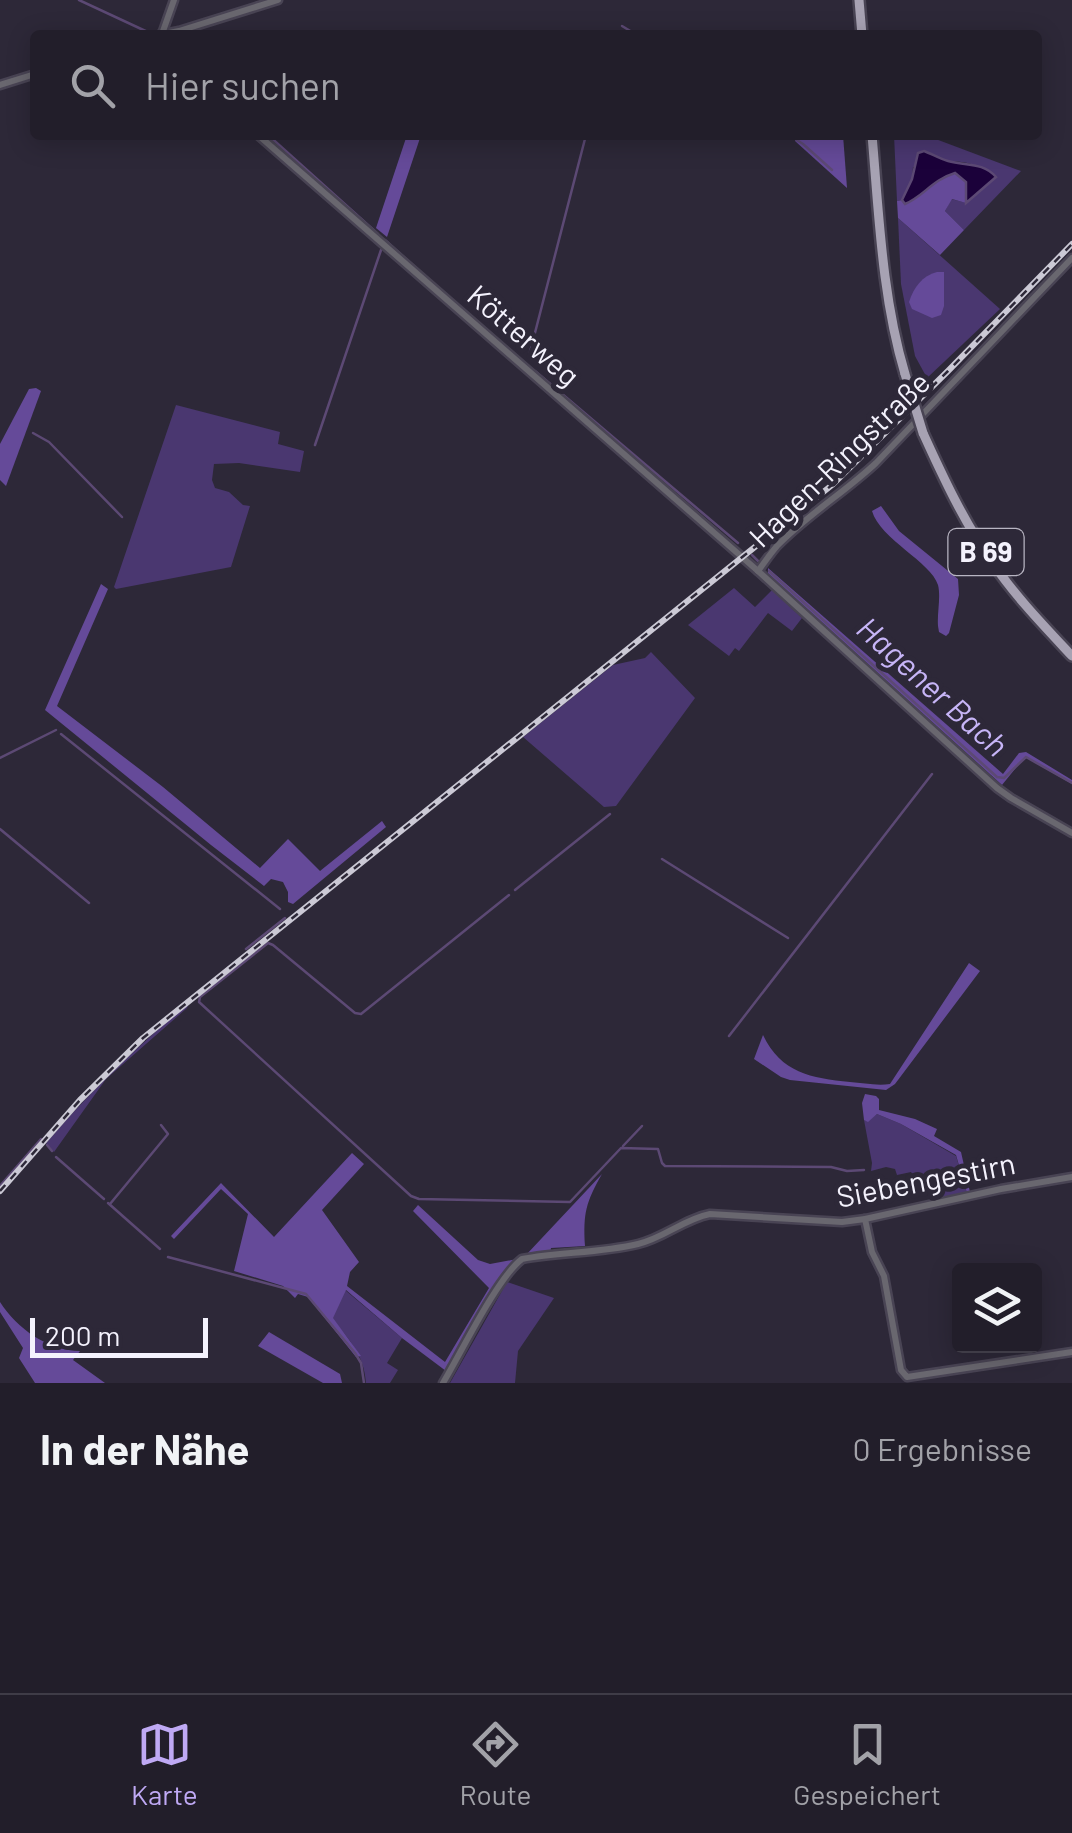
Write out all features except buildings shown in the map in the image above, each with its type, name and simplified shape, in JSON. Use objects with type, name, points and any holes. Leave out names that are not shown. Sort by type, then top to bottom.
[{"type":"main road","points":[[859,0],[862,30]]},
{"type":"main road","name":"B 69","points":[[872,140],[884,278],[896,346],[923,433],[943,478],[992,563],[1072,656]]},
{"type":"street","points":[[163,30],[174,0]]},
{"type":"street","points":[[182,30],[278,0]]},
{"type":"street","points":[[0,84],[30,75]]},
{"type":"street","name":"Kötterweg","points":[[264,140],[758,572]]},
{"type":"street","name":"Hagen-Ringstraße","points":[[1072,258],[876,462],[777,546],[758,572],[997,788],[1072,833]]},
{"type":"street","name":"Siebengestirn","points":[[444,1383],[496,1292],[522,1259],[637,1244],[710,1214],[827,1223],[866,1219],[1072,1177]]},
{"type":"street","points":[[866,1219],[872,1252],[883,1270],[901,1370],[907,1377],[1072,1352]]},
{"type":"shaded area","points":[[405,140],[419,140],[387,237],[376,228]]},
{"type":"shaded area","points":[[843,140],[847,188],[795,141]]},
{"type":"shaded area","points":[[894,140],[938,140],[1021,171],[964,230],[945,211],[951,199],[967,203],[983,169],[975,165],[940,162],[913,167],[912,179],[902,200],[897,201]]},
{"type":"shaded area","points":[[924,151],[948,161],[980,167],[996,177],[966,203],[966,182],[955,173],[905,204],[902,200],[918,153]]},
{"type":"shaded area","points":[[955,173],[966,182],[966,203],[952,199],[945,211],[964,230],[940,255],[898,218],[897,201],[905,204]]},
{"type":"shaded area","points":[[898,218],[1000,309],[927,378],[915,356],[901,284]]},
{"type":"shaded area","points":[[944,272],[944,306],[941,315],[932,318],[912,309],[909,302],[919,283]]},
{"type":"shaded area","points":[[29,389],[41,391],[6,486],[0,480],[0,444]]},
{"type":"shaded area","points":[[176,405],[280,432],[278,444],[304,451],[300,472],[239,463],[214,464],[215,488],[250,506],[231,567],[116,589],[114,587]]},
{"type":"shaded area","points":[[881,506],[899,531],[958,579],[959,595],[946,636],[938,626],[938,585],[926,568],[877,521],[872,511]]},
{"type":"shaded area","points":[[768,568],[1003,774],[1019,753],[1026,752],[1072,780],[1072,784],[1027,758],[1002,785],[768,574]]},
{"type":"shaded area","points":[[101,584],[108,589],[57,706],[260,868],[288,839],[320,871],[382,821],[386,827],[293,904],[288,902],[283,882],[271,879],[264,886],[45,710]]},
{"type":"shaded area","points":[[734,588],[755,607],[772,590],[802,618],[792,631],[768,613],[739,651],[735,648],[729,656],[688,625]]},
{"type":"shaded area","points":[[651,652],[695,698],[616,806],[604,807],[523,737],[613,665],[645,658]]},
{"type":"shaded area","points":[[969,963],[980,971],[895,1084],[886,1090],[790,1080],[754,1059],[763,1035],[779,1058],[799,1071],[836,1080],[890,1084]]},
{"type":"shaded area","points":[[189,1003],[106,1079],[54,1152],[46,1143],[63,1124],[114,1070]]},
{"type":"shaded area","points":[[865,1094],[879,1099],[879,1110],[937,1129],[934,1136],[961,1152],[970,1192],[967,1193],[956,1155],[877,1114],[868,1122],[864,1120]]},
{"type":"shaded area","points":[[877,1114],[956,1156],[967,1193],[930,1201],[922,1176],[915,1178],[911,1172],[897,1175],[895,1169],[886,1167],[871,1171],[864,1120]]},
{"type":"shaded area","points":[[352,1153],[364,1164],[322,1210],[359,1262],[350,1272],[347,1286],[445,1362],[489,1288],[413,1211],[418,1205],[478,1260],[490,1264],[517,1259],[446,1371],[346,1290],[333,1318],[361,1356],[356,1357],[308,1297],[298,1294],[295,1298],[283,1286],[234,1271],[248,1214],[221,1189],[174,1239],[171,1236],[221,1183],[274,1237]]},
{"type":"shaded area","points":[[602,1174],[587,1208],[585,1246],[551,1248],[550,1254],[526,1255]]},
{"type":"shaded area","points":[[507,1282],[554,1298],[518,1351],[515,1383],[450,1383]]},
{"type":"shaded area","points":[[345,1290],[402,1338],[387,1363],[398,1370],[390,1383],[366,1383],[359,1355],[332,1318]]},
{"type":"shaded area","points":[[0,1302],[35,1337],[57,1347],[80,1351],[73,1360],[105,1383],[35,1383],[19,1358],[23,1348],[0,1312]]},
{"type":"shaded area","points":[[269,1332],[340,1374],[342,1383],[323,1383],[258,1346]]},
{"type":"waterway","name":"Hagener Bach","points":[[79,0],[143,30]]},
{"type":"waterway","points":[[622,26],[629,30]]},
{"type":"waterway","name":"Hagener Bach","points":[[274,140],[378,234]]},
{"type":"waterway","points":[[529,356],[585,140]]},
{"type":"waterway","points":[[797,140],[832,170]]},
{"type":"waterway","name":"Hagener Bach","points":[[385,240],[456,304]]},
{"type":"waterway","points":[[315,445],[381,250]]},
{"type":"waterway","name":"Hagener Bach","points":[[535,371],[738,543]]},
{"type":"waterway","points":[[33,433],[49,442],[122,517]]},
{"type":"waterway","name":"Hagener Bach","points":[[752,555],[758,561]]},
{"type":"waterway","name":"Hagener Bach","points":[[769,571],[997,777],[1004,778],[1026,757],[1072,783]]},
{"type":"waterway","points":[[0,758],[56,730]]},
{"type":"waterway","points":[[61,734],[280,909]]},
{"type":"waterway","points":[[729,1036],[932,774]]},
{"type":"waterway","points":[[515,890],[610,814]]},
{"type":"waterway","points":[[0,829],[89,903]]},
{"type":"waterway","points":[[662,859],[788,938]]},
{"type":"waterway","points":[[509,895],[361,1014],[268,943],[200,997],[199,1002],[411,1196],[419,1199],[570,1202],[621,1148],[658,1149],[665,1166],[864,1170]]},
{"type":"waterway","points":[[246,949],[285,918]]},
{"type":"waterway","points":[[110,1204],[168,1134],[161,1125]]},
{"type":"waterway","points":[[623,1146],[642,1126]]},
{"type":"waterway","points":[[0,1186],[41,1139]]},
{"type":"waterway","points":[[47,1145],[52,1151]]},
{"type":"waterway","points":[[56,1157],[104,1199]]},
{"type":"waterway","points":[[108,1203],[160,1249]]},
{"type":"waterway","points":[[168,1257],[306,1294],[355,1353],[364,1383]]},
{"type":"railway","points":[[0,1191],[80,1100],[143,1038],[832,485],[1072,244]]}]
